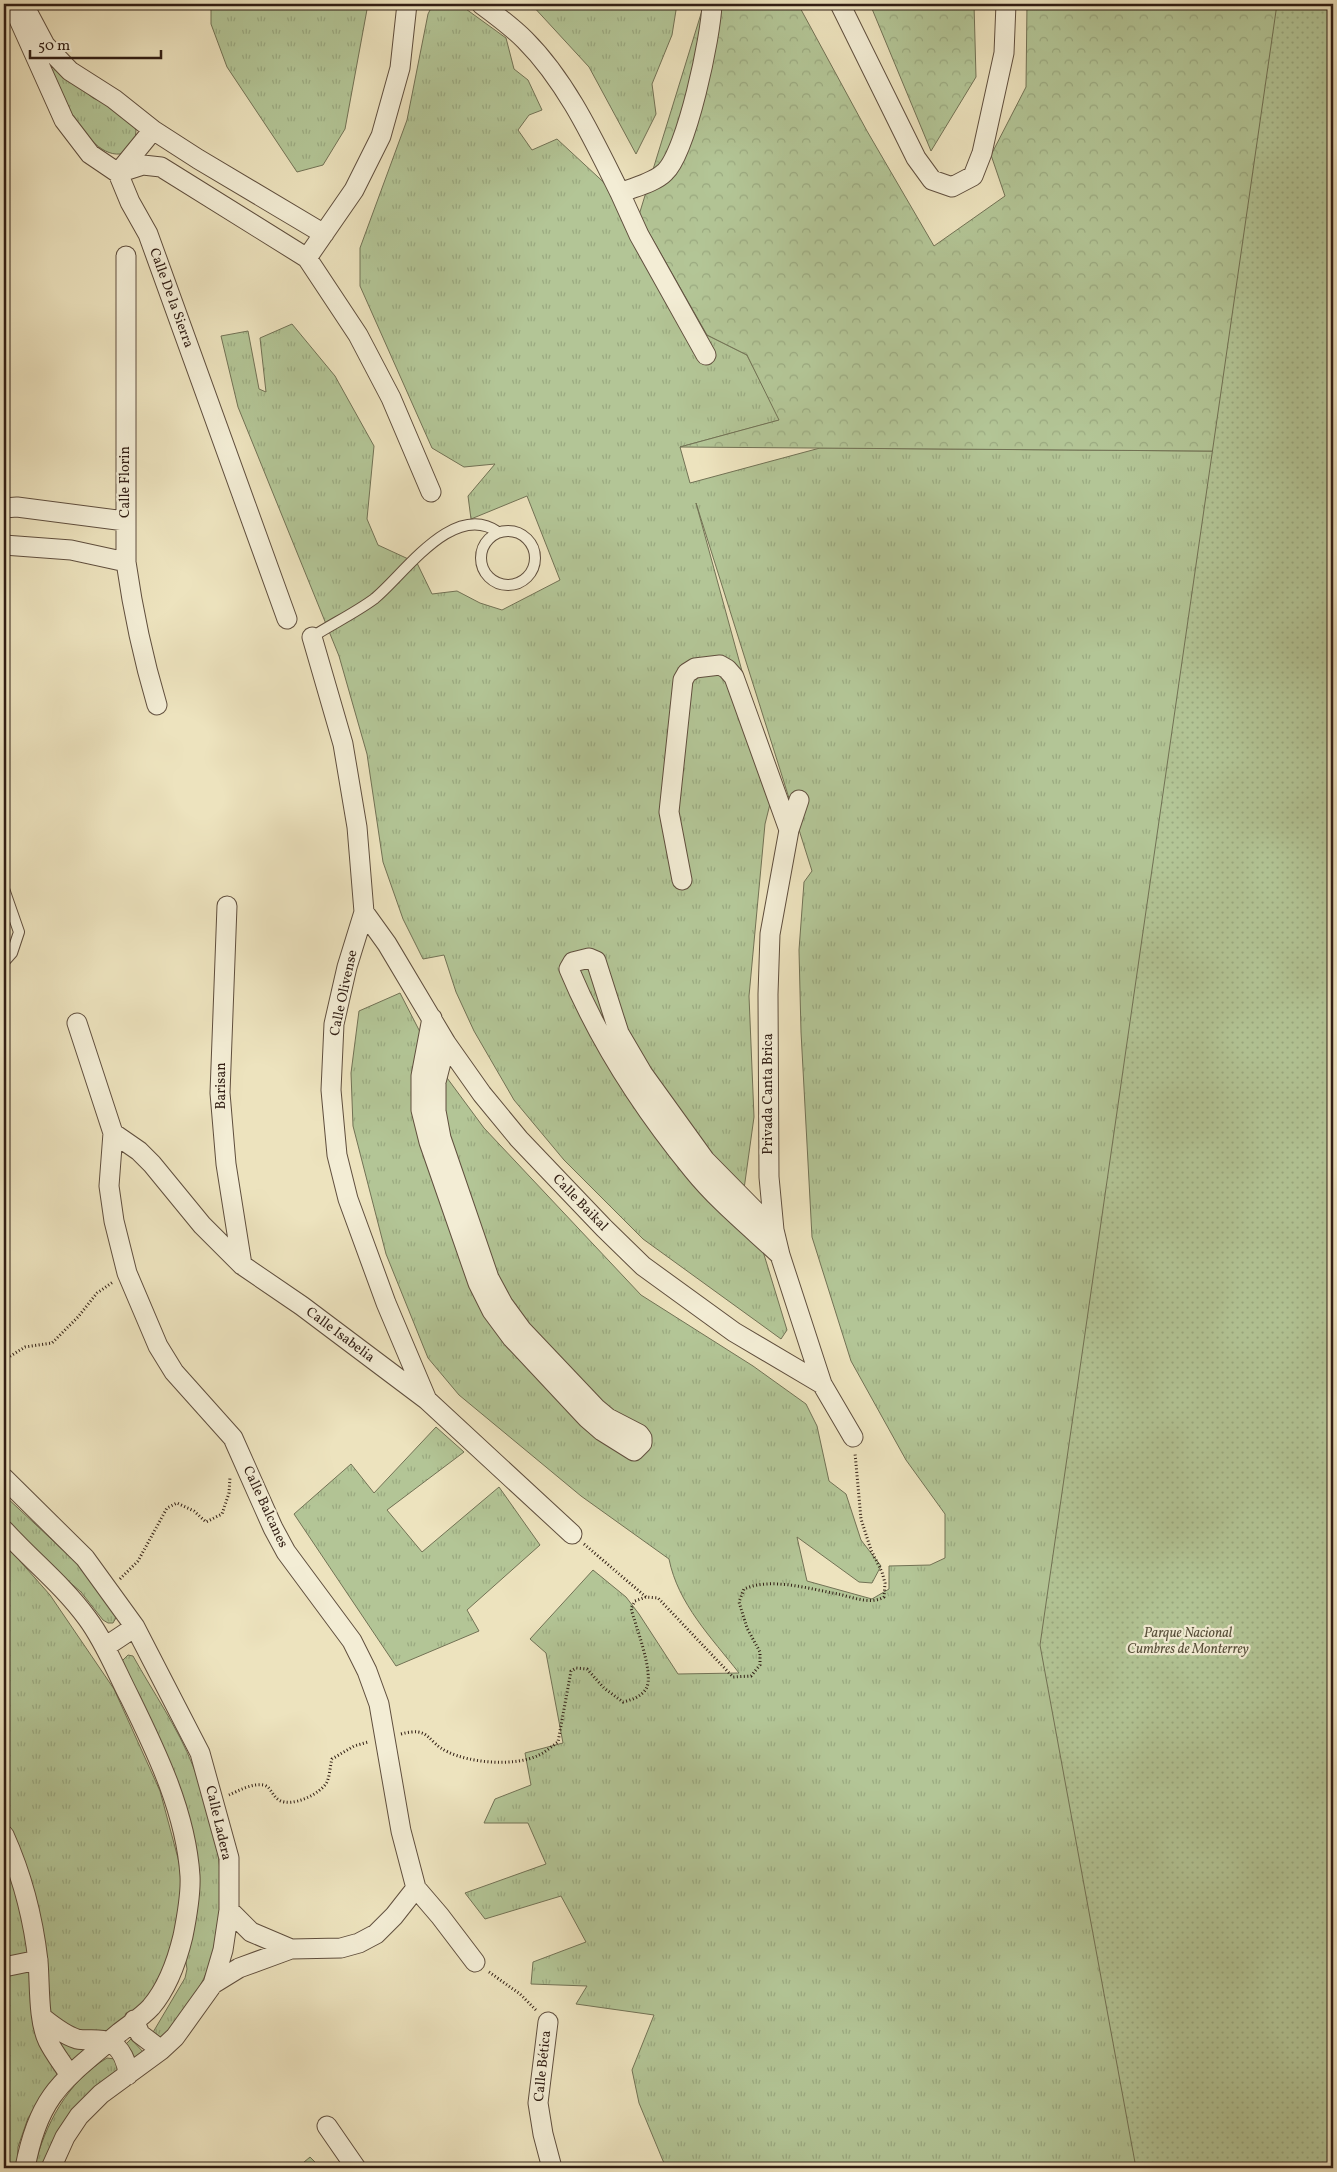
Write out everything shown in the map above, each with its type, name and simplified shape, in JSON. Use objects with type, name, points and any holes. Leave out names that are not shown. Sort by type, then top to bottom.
[{"type":"street","points":[[12,4],[25,16],[45,45],[70,71],[114,99],[153,130],[324,234]]},
{"type":"street","points":[[307,258],[354,190],[381,136],[400,68],[407,4]]},
{"type":"street","points":[[481,4],[526,40],[554,76],[593,141],[639,235],[706,355]]},
{"type":"street","points":[[620,193],[648,182],[665,172],[677,154],[705,55],[712,4]]},
{"type":"street","points":[[840,4],[916,158],[932,180],[952,187],[972,176],[982,154],[1004,53],[1006,4]]},
{"type":"street","points":[[25,16],[64,120],[90,154],[118,173]]},
{"type":"street","points":[[118,173],[153,130]]},
{"type":"street","points":[[184,180],[198,158]]},
{"type":"street","points":[[118,173],[143,165],[161,167],[307,258],[358,335],[387,390],[431,492]]},
{"type":"street","name":"Calle De la Sierra","points":[[118,173],[130,202],[148,234],[287,618]]},
{"type":"street","name":"Calle Florin","points":[[126,256],[126,562],[132,609],[145,666],[157,705]]},
{"type":"street","points":[[4,508],[17,507],[125,521]]},
{"type":"street","points":[[4,545],[71,550],[126,562]]},
{"type":"street","name":"Calle Olivense","points":[[312,637],[343,744],[357,827],[364,912],[347,967],[334,1024],[331,1090],[337,1156],[348,1199],[386,1303],[427,1400]]},
{"type":"street","points":[[682,880],[669,812],[683,680],[687,673],[695,668],[720,665],[728,669],[734,677],[790,830]]},
{"type":"street","name":"Privada Canta Brica","points":[[799,800],[790,830],[770,934],[768,1143],[774,1230],[780,1255],[822,1384]]},
{"type":"street","name":"Barisan","points":[[227,906],[220,1093],[226,1164],[242,1265]]},
{"type":"street","name":"Calle Baikal","points":[[364,912],[387,944],[446,1043],[482,1094],[519,1138],[604,1228],[643,1266],[734,1332],[822,1384],[853,1437]]},
{"type":"street","points":[[774,1230],[705,1160],[643,1074],[619,1033],[596,962],[590,958],[573,962],[569,969],[584,1004],[630,1082],[660,1126],[693,1170],[718,1198],[780,1255]]},
{"type":"street","points":[[432,1018],[421,1076],[421,1110],[429,1142],[478,1283],[492,1312],[512,1338],[587,1418],[634,1451],[642,1443],[642,1438],[639,1434],[608,1418],[596,1408],[522,1330],[503,1304],[490,1278],[441,1138],[436,1112],[436,1082],[446,1043]]},
{"type":"street","points":[[77,1023],[113,1133]]},
{"type":"street","name":"Calle Isabelia","points":[[113,1133],[139,1151],[152,1164],[202,1225],[242,1265],[302,1306],[427,1400],[572,1534]]},
{"type":"street","name":"Calle Balcanes","points":[[113,1133],[109,1186],[110,1203],[128,1273],[158,1346],[174,1372],[233,1438],[273,1528],[286,1552],[352,1641],[367,1670],[379,1704],[401,1831],[416,1888]]},
{"type":"street","name":"Calle Ladera","points":[[4,1478],[85,1558],[135,1627],[200,1753],[215,1801],[228,1858],[229,1910],[223,1950],[214,1984],[175,2037],[161,2050],[101,2094],[79,2116],[65,2136],[53,2166]]},
{"type":"street","points":[[4,1530],[60,1585],[87,1618],[105,1647],[158,1757],[187,1849],[190,1878],[188,1914],[179,1954],[163,1991],[150,2009],[69,2074],[46,2102],[30,2143],[25,2168]]},
{"type":"street","points":[[105,1647],[135,1627]]},
{"type":"street","points":[[4,1835],[16,1862],[29,1903],[38,1960],[43,2018],[48,2041],[69,2074]]},
{"type":"street","points":[[214,1984],[239,1968],[291,1949],[341,1948],[359,1943],[376,1934],[394,1916],[416,1888],[475,1962]]},
{"type":"street","points":[[229,1910],[251,1932],[291,1949]]},
{"type":"street","points":[[4,1967],[38,1960]]},
{"type":"street","points":[[43,2018],[60,2031],[77,2039],[109,2042],[125,2059],[128,2075]]},
{"type":"street","points":[[134,2020],[140,2034],[161,2050]]},
{"type":"street","name":"Calle Bética","points":[[548,2022],[538,2103],[543,2134],[552,2168]]},
{"type":"street","points":[[327,2126],[356,2168]]},
{"type":"lane","points":[[312,637],[374,598],[421,551],[449,532],[474,524],[491,527],[498,532],[515,531],[523,534],[534,547],[535,564],[532,572],[519,583],[502,585],[494,581],[483,568],[482,551],[485,543],[498,532]]},
{"type":"lane","points":[[4,889],[19,932],[12,954],[4,962]]},
{"type":"path","points":[[4,1360],[25,1347],[52,1343],[78,1317],[97,1293],[128,1273]]},
{"type":"path","points":[[215,1801],[260,1784],[267,1786],[277,1799],[285,1803],[300,1800],[320,1792],[327,1781],[332,1759],[354,1746],[418,1731],[430,1736],[446,1751],[473,1761],[511,1762],[538,1756],[558,1742],[572,1671],[576,1668],[587,1669],[604,1688],[623,1702],[635,1699],[647,1688],[646,1662],[631,1608],[635,1601],[646,1597],[658,1598],[733,1677],[751,1676],[760,1665],[760,1652],[747,1628],[739,1602],[744,1589],[755,1584],[787,1585],[857,1599],[878,1600],[884,1597],[885,1583],[882,1572],[871,1550],[861,1519],[853,1437]]},
{"type":"path","points":[[108,1590],[138,1561],[167,1508],[177,1503],[194,1511],[206,1522],[222,1514],[229,1493],[230,1474]]},
{"type":"path","points":[[572,1534],[646,1597]]},
{"type":"path","points":[[475,1962],[520,1994],[548,2022]]},
{"type":"green space","points":[[211,4],[368,4],[345,129],[323,165],[297,172],[227,67],[211,24]]},
{"type":"green space","points":[[433,4],[459,4],[506,38],[514,69],[528,80],[542,110],[529,115],[518,130],[532,150],[557,139],[639,215],[707,335],[747,355],[780,420],[680,447],[690,483],[820,448],[1333,452],[1333,2168],[666,2168],[639,2103],[632,2070],[654,2015],[576,2004],[587,1986],[531,1984],[533,1962],[586,1942],[561,1896],[485,1919],[465,1893],[546,1864],[528,1823],[484,1823],[495,1799],[531,1785],[525,1753],[563,1743],[546,1653],[530,1639],[593,1570],[626,1597],[678,1674],[739,1673],[707,1633],[688,1605],[673,1575],[669,1559],[581,1496],[459,1395],[428,1358],[386,1254],[353,1126],[351,1073],[359,1011],[400,993],[436,1063],[484,1128],[641,1295],[753,1366],[806,1404],[817,1426],[829,1481],[846,1494],[861,1540],[881,1566],[872,1583],[859,1582],[797,1537],[807,1581],[872,1599],[889,1589],[889,1566],[930,1565],[945,1558],[945,1514],[906,1460],[851,1361],[812,1237],[801,1032],[799,950],[804,882],[812,871],[696,503],[774,788],[765,824],[749,996],[754,1117],[744,1189],[787,1330],[781,1339],[643,1239],[564,1160],[514,1100],[474,1031],[456,992],[444,955],[423,959],[403,919],[383,862],[367,754],[339,656],[238,407],[221,336],[248,331],[259,389],[266,392],[260,338],[292,324],[335,376],[374,446],[367,519],[378,545],[417,563],[432,594],[457,591],[480,603],[502,610],[560,580],[527,496],[471,519],[468,496],[495,464],[464,467],[432,448],[360,286],[360,248],[407,120],[428,14]]},
{"type":"green space","points":[[531,4],[677,4],[672,35],[652,84],[656,114],[636,154],[589,67]]},
{"type":"green space","points":[[704,4],[798,4],[867,131],[934,246],[1005,196],[991,155],[1026,87],[1027,4],[1333,4],[1333,452],[680,447],[779,420],[747,355],[707,335],[639,215]]},
{"type":"green space","points":[[870,4],[974,4],[976,77],[931,151]]},
{"type":"green space","name":"Parque Nacional Cumbres de Monterrey","points":[[1277,4],[1333,4],[1333,2168],[1136,2168],[1040,1645]]},
{"type":"green space","points":[[30,29],[61,72],[93,98],[104,103],[133,125],[136,130],[135,142],[126,151],[120,154],[105,151],[91,140],[78,124],[65,104]]},
{"type":"green space","points":[[436,1427],[464,1452],[387,1510],[422,1552],[499,1487],[540,1545],[467,1610],[479,1631],[396,1666],[294,1514],[351,1464],[374,1493]]},
{"type":"green space","points":[[4,1495],[80,1566],[117,1616],[113,1623],[103,1620],[81,1592],[36,1553],[8,1524],[4,1518]]},
{"type":"green space","points":[[4,1543],[50,1595],[114,1689],[160,1791],[183,1877],[172,1954],[157,1984],[144,2002],[47,2091],[28,2118],[18,2147],[17,2168],[4,2168]]},
{"type":"green space","points":[[128,1655],[133,1656],[173,1724],[187,1752],[210,1815],[220,1867],[220,1919],[216,1944],[208,1969],[199,1988],[187,2006],[161,2038],[152,2034],[185,1978],[187,1969],[185,1956],[196,1882],[122,1661]]},
{"type":"green space","points":[[131,2039],[145,2054],[137,2061],[124,2046]]},
{"type":"green space","points":[[107,2058],[115,2059],[119,2071],[58,2131],[43,2168],[34,2168],[44,2136],[69,2092],[80,2079]]},
{"type":"green space","points":[[310,2157],[321,2168],[297,2168]]}]
